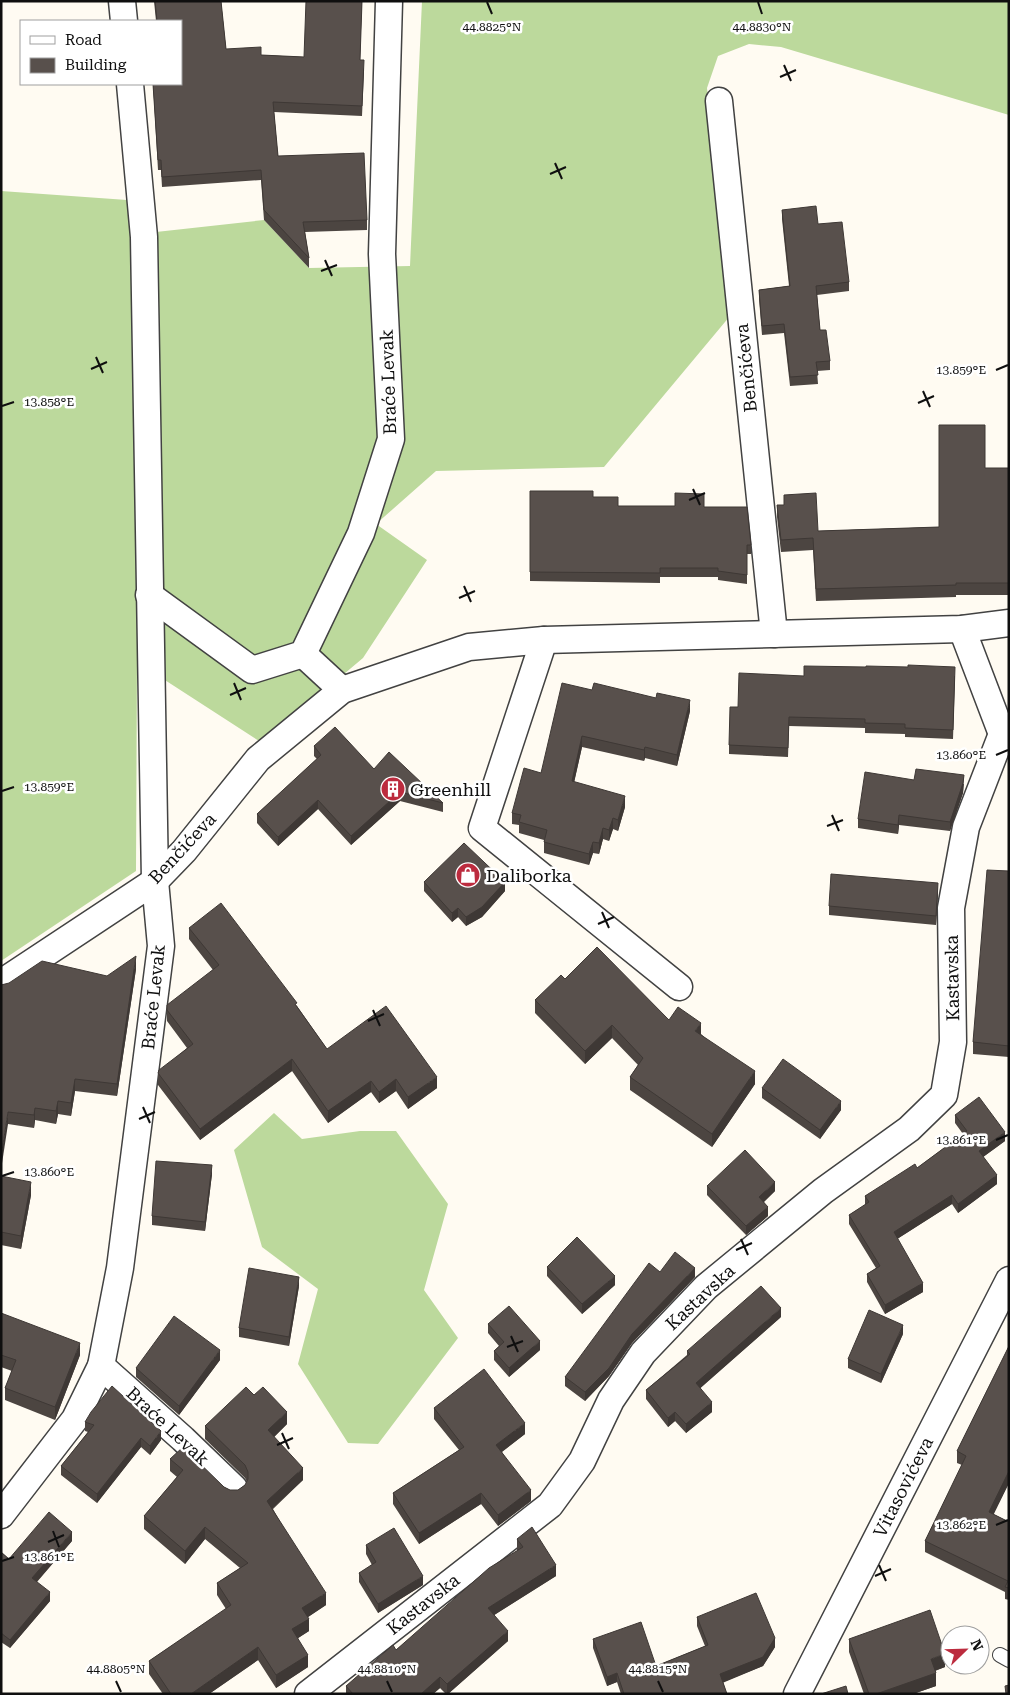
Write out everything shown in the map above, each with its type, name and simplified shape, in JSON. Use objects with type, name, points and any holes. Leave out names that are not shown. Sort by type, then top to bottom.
[{"type":"street","points":[[122,1],[124,20]]},
{"type":"street","name":"Braće Levak","points":[[303,654],[361,534],[391,439],[382,254],[389,1]]},
{"type":"street","name":"Braće Levak","points":[[1,1515],[75,1420],[101,1366],[120,1268],[161,946],[155,881],[144,237],[130,85]]},
{"type":"street","name":"Benčićeva","points":[[720,101],[774,634]]},
{"type":"street","points":[[149,595],[252,670],[303,654],[342,690]]},
{"type":"street","name":"Benčićeva","points":[[1,983],[155,881],[184,851],[258,759],[342,690],[469,647],[544,640],[962,629],[1009,623]]},
{"type":"street","points":[[962,629],[1006,731]]},
{"type":"street","points":[[544,640],[482,828],[680,987]]},
{"type":"street","name":"Kastavska","points":[[308,1694],[550,1505],[582,1461],[611,1400],[649,1346],[706,1288],[823,1190],[909,1129],[944,1095],[953,1042],[951,908],[966,827],[1006,731]]},
{"type":"street","name":"Vitasovićeva","points":[[797,1694],[1009,1280]]},
{"type":"street","name":"Braće Levak","points":[[101,1366],[183,1439],[234,1488]]},
{"type":"green space","points":[[422,1],[1009,1],[1009,115],[781,47],[749,44],[718,56],[707,88],[730,316],[604,467],[436,471],[376,524],[427,560],[363,658],[262,743],[137,662],[136,871],[1,961],[1,191],[155,202],[156,232],[264,220],[309,268],[410,266]]},
{"type":"green space","points":[[274,1113],[302,1139],[360,1131],[396,1131],[448,1204],[424,1290],[458,1338],[378,1444],[348,1443],[298,1364],[318,1289],[262,1247],[234,1150]]},
{"type":"building","points":[[155,1],[221,1],[226,49],[261,47],[261,55],[304,57],[306,1],[362,1],[360,60],[364,60],[362,106],[273,102],[278,156],[364,153],[367,220],[303,222],[309,258],[264,210],[261,170],[162,177],[161,160],[158,160],[153,85],[182,85],[182,20],[157,20]]},
{"type":"building","points":[[816,206],[818,224],[842,222],[849,282],[816,286],[820,330],[826,330],[830,361],[816,362],[818,375],[790,377],[784,324],[762,326],[759,290],[790,286],[782,210]]},
{"type":"building","points":[[939,425],[985,425],[985,468],[1009,468],[1009,583],[956,583],[956,585],[816,589],[813,538],[781,540],[777,505],[784,505],[784,495],[816,493],[818,531],[939,527]]},
{"type":"building","points":[[530,491],[593,491],[593,497],[618,497],[618,506],[675,506],[675,493],[704,494],[704,507],[747,507],[751,545],[747,545],[747,575],[718,571],[718,568],[660,568],[660,573],[530,572]]},
{"type":"building","points":[[908,665],[955,667],[953,730],[905,728],[905,724],[865,723],[865,719],[789,717],[788,748],[729,745],[730,707],[738,707],[739,673],[804,676],[804,666],[908,667]]},
{"type":"building","points":[[562,683],[592,690],[594,683],[656,698],[657,693],[690,700],[677,755],[645,747],[644,750],[582,736],[572,781],[625,796],[618,820],[613,818],[609,830],[603,828],[599,843],[593,842],[589,854],[544,842],[547,830],[519,822],[521,815],[512,813],[524,768],[541,773]]},
{"type":"building","points":[[335,727],[374,769],[389,752],[443,803],[400,792],[351,836],[318,800],[278,837],[257,814],[321,755],[314,746]]},
{"type":"building","points":[[916,769],[964,775],[950,822],[899,815],[898,825],[858,819],[865,772],[914,780]]},
{"type":"building","points":[[464,843],[505,882],[482,907],[466,917],[458,908],[452,913],[424,882]]},
{"type":"building","points":[[987,870],[1009,871],[1009,1046],[973,1042]]},
{"type":"building","points":[[831,874],[938,883],[936,916],[829,906]]},
{"type":"building","points":[[221,903],[297,1003],[295,1004],[327,1049],[386,1006],[437,1077],[408,1097],[396,1079],[379,1092],[371,1081],[328,1111],[292,1059],[200,1129],[158,1073],[159,1070],[193,1044],[167,1010],[167,1005],[219,965],[189,928]]},
{"type":"building","points":[[597,947],[669,1020],[678,1007],[701,1023],[695,1031],[755,1071],[712,1134],[630,1077],[643,1058],[612,1025],[585,1051],[535,1000],[561,975],[565,979]]},
{"type":"building","points":[[136,956],[117,1084],[75,1079],[71,1103],[58,1101],[56,1111],[35,1108],[34,1115],[8,1112],[1,1157],[1,985],[9,983],[42,961],[107,976]]},
{"type":"building","points":[[783,1059],[841,1101],[820,1130],[762,1088]]},
{"type":"building","points":[[979,1097],[1005,1132],[979,1151],[997,1175],[958,1204],[952,1195],[894,1232],[923,1283],[885,1305],[867,1274],[880,1266],[849,1215],[869,1202],[865,1196],[915,1164],[917,1168],[967,1131],[955,1115]]},
{"type":"building","points":[[745,1150],[775,1182],[759,1197],[768,1207],[746,1226],[707,1186]]},
{"type":"building","points":[[156,1161],[212,1165],[205,1222],[152,1216]]},
{"type":"building","points":[[1,1176],[31,1182],[21,1236],[1,1232]]},
{"type":"building","points":[[577,1237],[615,1276],[582,1304],[547,1267]]},
{"type":"building","points":[[675,1252],[695,1268],[632,1334],[609,1368],[585,1392],[565,1377],[649,1263],[660,1272]]},
{"type":"building","points":[[249,1268],[299,1277],[289,1337],[239,1328]]},
{"type":"building","points":[[761,1286],[781,1308],[696,1383],[712,1402],[686,1424],[675,1412],[668,1418],[646,1390],[690,1354],[687,1351]]},
{"type":"building","points":[[509,1306],[540,1341],[509,1368],[494,1351],[504,1342],[488,1324]]},
{"type":"building","points":[[869,1310],[903,1325],[881,1374],[848,1359]]},
{"type":"building","points":[[1,1313],[80,1343],[55,1407],[5,1388],[16,1360],[1,1355]]},
{"type":"building","points":[[174,1316],[220,1350],[179,1406],[136,1368]]},
{"type":"building","points":[[1009,1346],[1009,1471],[989,1512],[1009,1522],[1009,1588],[1005,1587],[1008,1581],[925,1541],[966,1456],[957,1451]]},
{"type":"building","points":[[484,1369],[525,1423],[496,1445],[531,1490],[498,1515],[481,1493],[419,1533],[393,1493],[464,1447],[434,1408]]},
{"type":"building","points":[[112,1386],[161,1431],[150,1446],[141,1438],[97,1494],[61,1466],[94,1425],[85,1422]]},
{"type":"building","points":[[246,1387],[254,1395],[263,1387],[287,1412],[268,1430],[303,1468],[267,1501],[326,1593],[302,1608],[309,1619],[292,1629],[308,1655],[276,1675],[258,1647],[191,1694],[171,1694],[149,1661],[231,1605],[217,1583],[248,1563],[205,1527],[185,1551],[144,1516],[183,1470],[170,1459],[183,1447],[224,1487],[230,1490],[238,1490],[245,1485],[248,1479],[248,1472],[245,1465],[205,1426]]},
{"type":"building","points":[[49,1512],[72,1532],[32,1578],[50,1592],[10,1640],[1,1633],[1,1552],[9,1559]]},
{"type":"building","points":[[532,1527],[556,1565],[488,1608],[508,1631],[447,1684],[440,1677],[421,1694],[353,1694],[346,1686],[393,1645],[396,1650],[489,1568],[523,1547],[517,1539]]},
{"type":"building","points":[[394,1528],[423,1576],[378,1604],[359,1573],[376,1562],[366,1545]]},
{"type":"building","points":[[756,1593],[775,1638],[763,1657],[720,1674],[727,1694],[624,1694],[617,1673],[607,1677],[593,1639],[641,1622],[656,1666],[708,1645],[697,1617]]},
{"type":"building","points":[[930,1610],[940,1639],[940,1656],[931,1659],[936,1673],[876,1694],[869,1694],[849,1639]]},
{"type":"building","points":[[1009,1685],[1009,1694],[1006,1694],[1005,1686]]},
{"type":"building","points":[[846,1686],[848,1694],[821,1694]]},
{"type":"place","name":"Greenhill","points":[[393,789]]},
{"type":"place","name":"Daliborka","points":[[468,875]]}]
